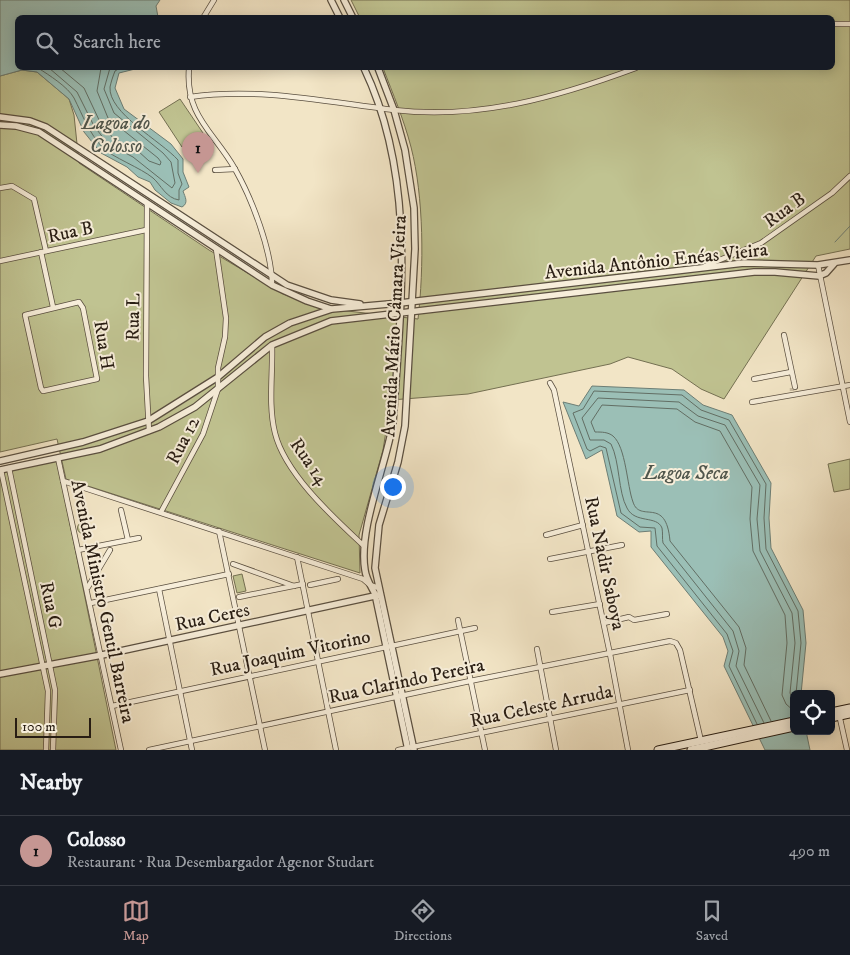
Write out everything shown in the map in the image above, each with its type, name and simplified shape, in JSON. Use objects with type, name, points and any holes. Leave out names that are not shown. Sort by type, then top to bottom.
[{"type":"main road","points":[[837,713],[850,708]]},
{"type":"main road","points":[[837,713],[850,714]]},
{"type":"main road","points":[[695,750],[790,722]]},
{"type":"main road","points":[[658,750],[701,741],[790,728]]},
{"type":"street","points":[[205,15],[214,0]]},
{"type":"street","points":[[331,0],[338,15]]},
{"type":"street","points":[[344,0],[352,15]]},
{"type":"street","points":[[835,24],[850,24]]},
{"type":"street","points":[[189,70],[190,97],[215,142],[235,168],[252,206],[272,277],[272,285]]},
{"type":"street","name":"Avenida Mário Câmara Vieira","points":[[365,70],[381,108],[393,152],[401,209],[400,303],[393,423],[388,450],[366,528],[364,546],[365,572],[370,585],[378,595]]},
{"type":"street","name":"Avenida Mário Câmara Vieira","points":[[378,595],[379,588],[375,568],[379,525],[398,462],[406,426],[415,248],[414,208],[406,150],[394,110],[379,70]]},
{"type":"street","points":[[190,97],[238,92],[394,110],[451,112],[529,102],[560,94],[630,70]]},
{"type":"street","points":[[0,117],[30,121],[46,127],[272,277],[309,294],[370,306]]},
{"type":"street","points":[[0,125],[16,126],[39,132],[272,285],[332,309]]},
{"type":"street","points":[[215,170],[235,168]]},
{"type":"street","name":"Rua B","points":[[701,268],[761,244],[832,193],[850,176]]},
{"type":"street","points":[[0,188],[12,186],[35,200],[53,306]]},
{"type":"street","name":"Rua L","points":[[147,203],[149,431]]},
{"type":"street","name":"Rua B","points":[[0,261],[146,230]]},
{"type":"street","name":"Rua 12","points":[[161,512],[206,428],[218,389],[226,318],[216,249]]},
{"type":"street","name":"Avenida Antônio Enéas Vieira","points":[[0,461],[83,442],[148,421],[218,377],[254,345],[271,334],[290,323],[332,309],[400,303],[757,262],[818,265],[850,260]]},
{"type":"street","points":[[820,276],[826,273],[834,264]]},
{"type":"street","points":[[818,265],[850,422]]},
{"type":"street","name":"Avenida Antônio Enéas Vieira","points":[[0,470],[100,449],[149,431],[195,407],[272,345],[331,321],[754,272],[820,276]]},
{"type":"street","name":"Rua H","points":[[79,302],[82,304],[98,377],[94,382],[46,392],[42,390],[25,315],[53,306],[79,302]]},
{"type":"street","points":[[784,335],[794,390]]},
{"type":"street","name":"Rua 14","points":[[272,345],[272,421],[278,443],[290,464],[306,485],[364,546]]},
{"type":"street","points":[[754,379],[791,372]]},
{"type":"street","name":"Rua Nadir Saboya","points":[[550,383],[600,604],[628,750]]},
{"type":"street","points":[[752,402],[794,390],[850,385]]},
{"type":"street","name":"Avenida Ministro Gentil Barreira","points":[[58,458],[88,587],[121,750]]},
{"type":"street","name":"Rua G","points":[[9,468],[46,664],[48,691],[46,750]]},
{"type":"street","name":"Rua G","points":[[0,470],[46,664],[55,690],[53,750]]},
{"type":"street","points":[[63,481],[363,579],[370,585],[379,588]]},
{"type":"street","points":[[121,510],[128,540]]},
{"type":"street","points":[[546,535],[583,525]]},
{"type":"street","points":[[219,531],[265,750]]},
{"type":"street","points":[[78,550],[139,538]]},
{"type":"street","points":[[550,559],[589,553],[622,545]]},
{"type":"street","points":[[88,587],[110,550]]},
{"type":"street","points":[[297,557],[306,585],[307,609],[336,750]]},
{"type":"street","points":[[233,564],[294,586]]},
{"type":"street","points":[[91,602],[229,574]]},
{"type":"street","points":[[239,597],[338,579]]},
{"type":"street","points":[[159,588],[192,750]]},
{"type":"street","points":[[378,595],[411,749]]},
{"type":"street","name":"Rua Ceres","points":[[0,674],[102,655],[378,595]]},
{"type":"street","points":[[552,612],[600,604]]},
{"type":"street","points":[[604,623],[629,617],[634,620],[667,614]]},
{"type":"street","points":[[458,620],[485,750]]},
{"type":"street","name":"Rua Joaquim Vitorino","points":[[112,706],[317,660],[475,628]]},
{"type":"street","name":"Rua Clarindo Pereira","points":[[149,750],[470,681],[670,641],[678,646],[690,690]]},
{"type":"street","points":[[537,650],[556,750]]},
{"type":"street","points":[[690,690],[701,741]]},
{"type":"street","name":"Rua Celeste Arruda","points":[[398,750],[411,749],[690,690]]},
{"type":"street","points":[[837,713],[847,750]]},
{"type":"green space","points":[[351,0],[850,0],[850,249],[816,256],[724,399],[701,389],[672,369],[628,357],[610,364],[468,394],[391,400],[383,450],[359,535],[360,573],[66,479],[57,439],[0,452],[0,76],[22,70],[37,72],[69,99],[74,115],[79,163],[209,250],[283,294],[321,308],[418,319],[422,233],[418,188],[411,147],[384,70],[835,70],[835,15],[358,15]]},
{"type":"green space","points":[[180,99],[203,133],[182,147],[159,112]]},
{"type":"green space","points":[[850,459],[850,489],[834,492],[828,464]]},
{"type":"green space","points":[[57,460],[116,750],[0,750],[0,472]]},
{"type":"green space","points":[[83,522],[89,528],[83,534],[77,528]]},
{"type":"green space","points":[[242,574],[246,591],[237,593],[233,576]]},
{"type":"water","name":"Lagoa do Colosso","points":[[0,0],[160,0],[156,6],[158,15],[15,15],[15,70],[22,70],[0,76]]},
{"type":"water","name":"Lagoa do Colosso","points":[[22,70],[131,70],[119,73],[115,88],[124,109],[171,144],[183,159],[183,172],[189,187],[183,191],[186,200],[185,204],[182,207],[171,203],[155,190],[150,182],[138,177],[127,167],[101,153],[84,132],[69,99],[37,72]]},
{"type":"water","name":"Lagoa Seca","points":[[592,386],[684,390],[703,405],[732,415],[771,483],[769,518],[771,548],[803,610],[806,643],[801,690],[790,690],[790,735],[807,735],[810,750],[765,750],[724,666],[728,651],[723,637],[651,547],[651,531],[639,532],[617,516],[602,450],[586,459],[563,402],[579,406]]},
{"type":"waterway","points":[[835,242],[850,226]]},
{"type":"place","name":"Colosso","points":[[198,173]]}]
